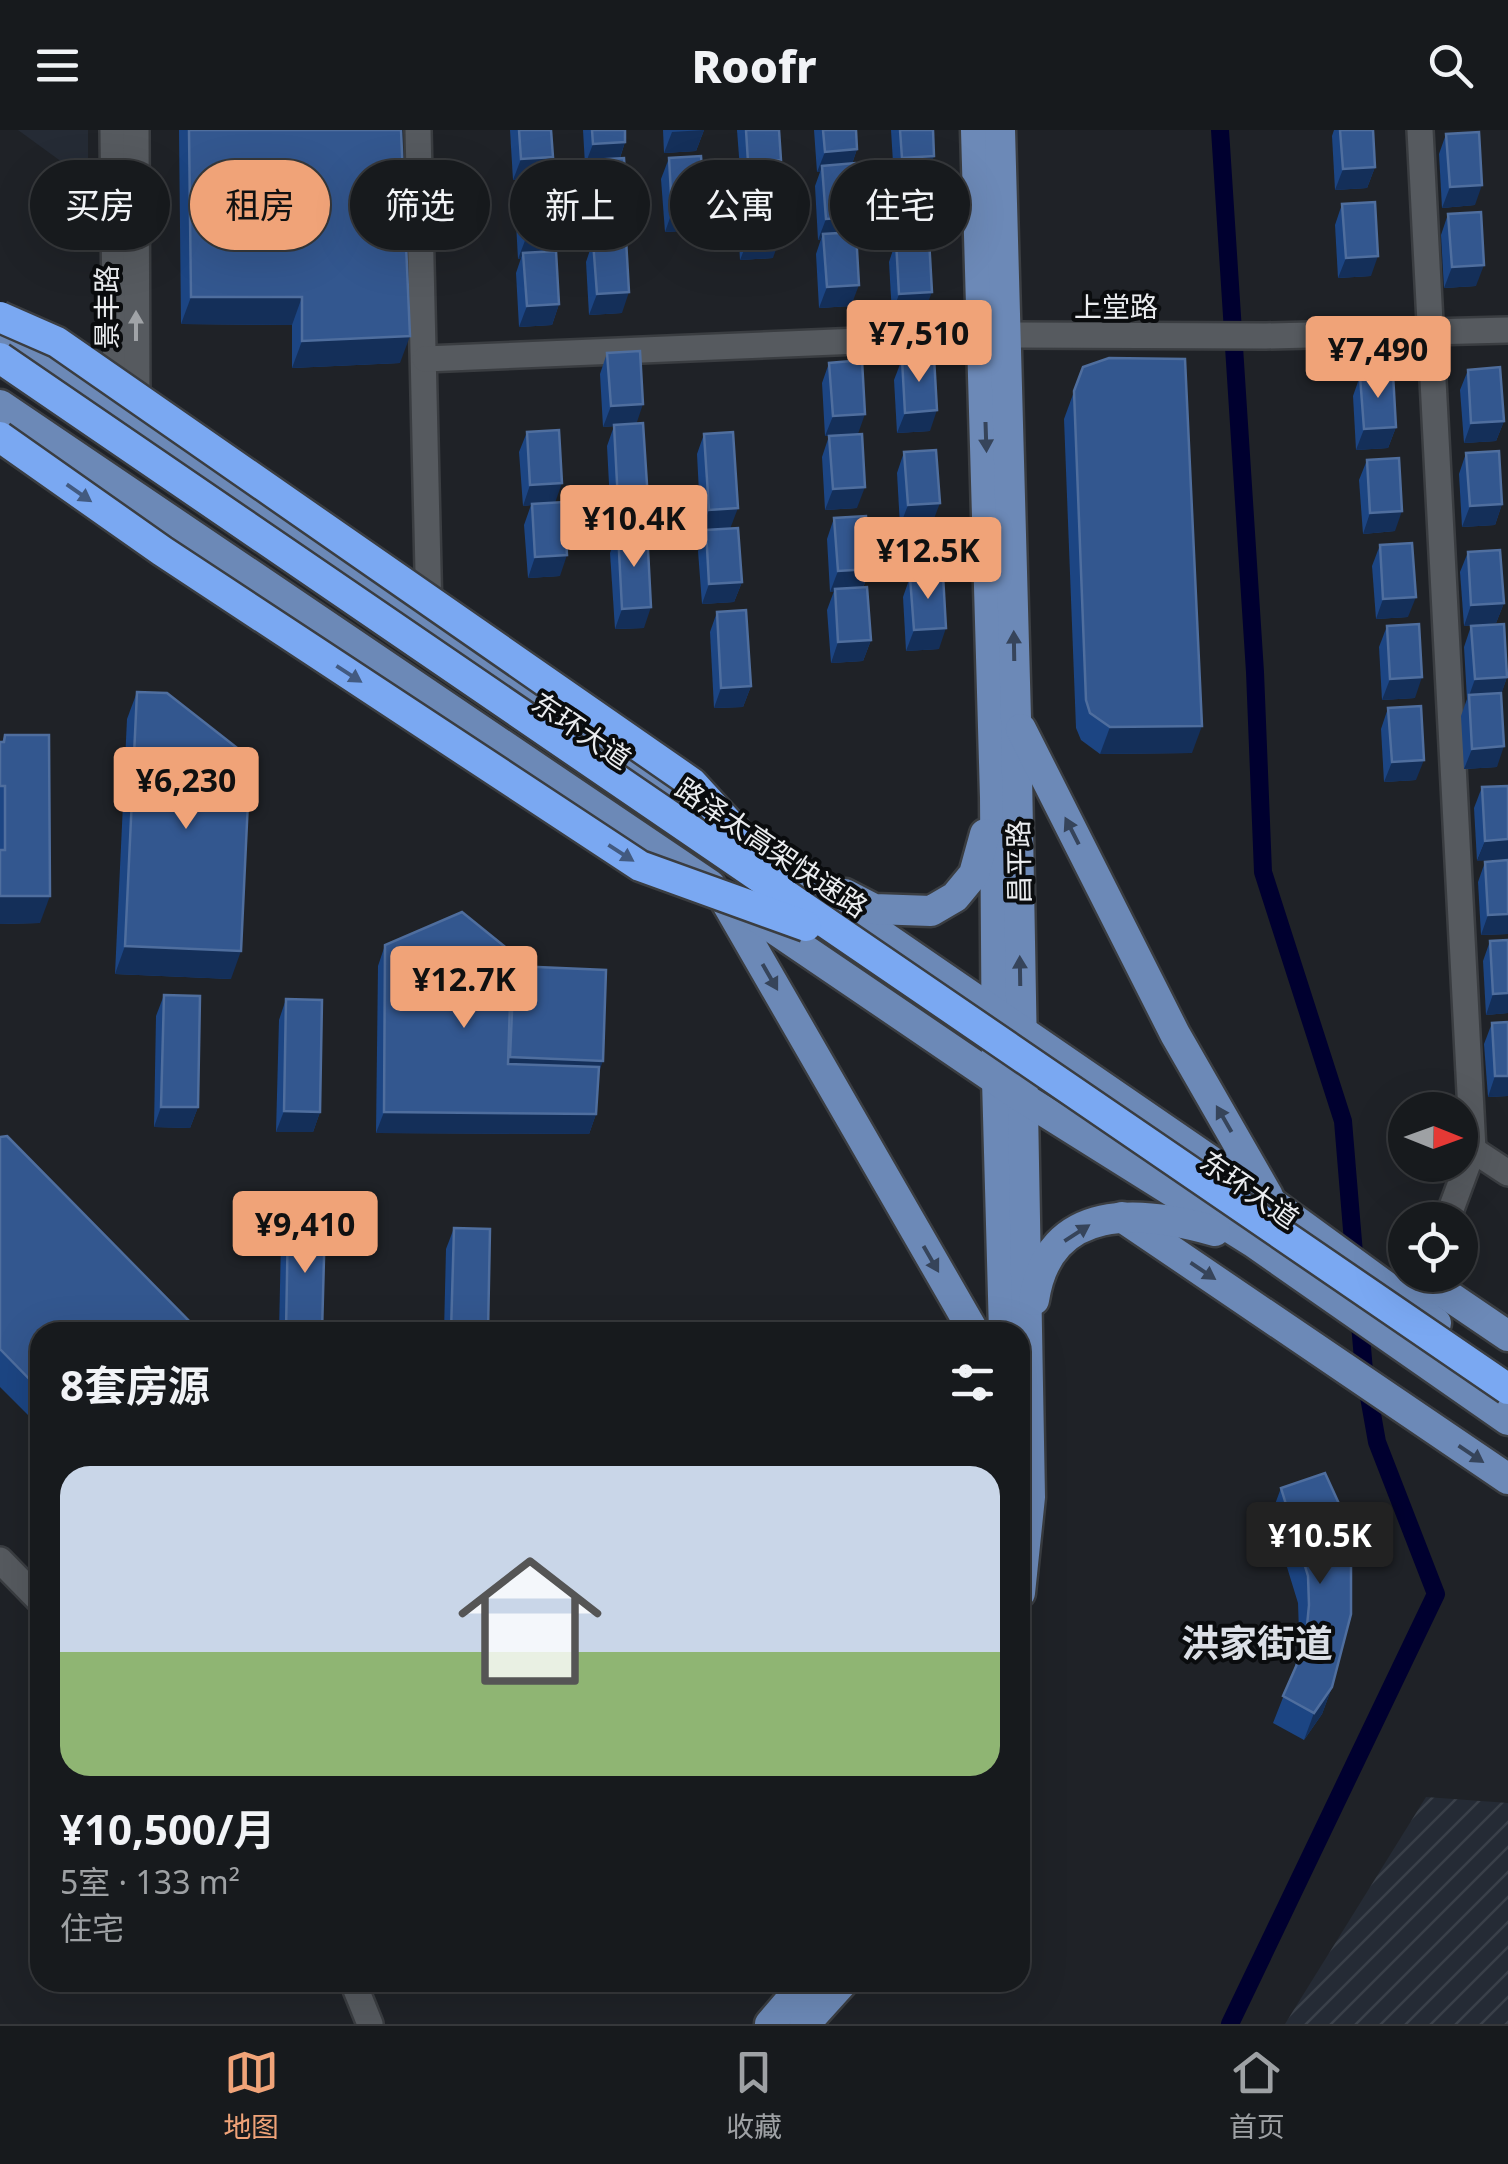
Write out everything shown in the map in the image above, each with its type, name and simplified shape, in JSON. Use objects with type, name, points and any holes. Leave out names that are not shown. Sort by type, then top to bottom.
[{"type":"highway","points":[[0,317],[72,352],[692,783],[808,919]]},
{"type":"highway","name":"路泽太高架快速路","points":[[0,358],[1508,1408]]},
{"type":"highway","name":"路泽太高架快速路","points":[[0,378],[1508,1389]]},
{"type":"highway","points":[[0,437],[162,551],[640,866],[808,919]]},
{"type":"main road","name":"昌平路","points":[[976,130],[994,336],[1016,719],[1004,1322]]},
{"type":"main road","name":"昌平路","points":[[1000,130],[994,336],[995,797],[1010,1022]]},
{"type":"main road","name":"东环大道","points":[[0,329],[1272,1203],[1508,1373]]},
{"type":"main road","name":"东环大道","points":[[0,405],[1009,1088],[1253,1242],[1508,1420]]},
{"type":"main road","points":[[1016,719],[1175,1034],[1272,1203]]},
{"type":"main road","points":[[748,842],[874,910],[931,911],[955,897],[974,874],[995,797]]},
{"type":"main road","points":[[721,892],[968,1322]]},
{"type":"main road","name":"昌平路","points":[[1009,1088],[1024,1322]]},
{"type":"main road","points":[[1122,1216],[1508,1479]]},
{"type":"main road","points":[[1030,1358],[1035,1294],[1047,1256],[1077,1229],[1122,1216],[1176,1220],[1253,1242]]},
{"type":"main road","points":[[1369,1274],[1388,1275]]},
{"type":"main road","points":[[1443,1292],[1508,1336]]},
{"type":"main road","points":[[770,2024],[797,1992]]},
{"type":"main road","points":[[805,2024],[834,1992]]},
{"type":"street","name":"景丰路","points":[[113,130],[126,417]]},
{"type":"street","name":"景丰路","points":[[126,417],[136,130]]},
{"type":"street","points":[[418,130],[430,626]]},
{"type":"street","points":[[1420,130],[1469,1092]]},
{"type":"street","name":"上堂路","points":[[424,359],[994,336],[1266,336],[1508,330]]},
{"type":"street","points":[[1478,1154],[1508,1173]]},
{"type":"street","points":[[0,1560],[30,1591]]},
{"type":"street","points":[[358,1992],[370,2024]]},
{"type":"shaded area","points":[[18,130],[88,130],[88,160],[59,160]]},
{"type":"shaded area","points":[[1426,1797],[1508,1803],[1508,2024],[1285,2024]]},
{"type":"building","points":[[189,130],[401,130],[402,160],[350,160],[350,250],[406,250],[410,336],[302,341],[302,297],[191,297],[190,250],[330,250],[330,160],[190,160],[190,214]]},
{"type":"building","points":[[519,130],[551,130],[553,157],[521,159]]},
{"type":"building","points":[[592,130],[625,130],[625,142],[593,144]]},
{"type":"building","points":[[746,130],[779,130],[781,160],[748,160]]},
{"type":"building","points":[[823,130],[856,130],[857,149],[825,152]]},
{"type":"building","points":[[900,130],[933,130],[934,156],[902,158]]},
{"type":"building","points":[[1340,130],[1373,130],[1375,167],[1343,169]]},
{"type":"building","points":[[1479,132],[1482,185],[1450,187],[1446,134]]},
{"type":"building","points":[[701,156],[701,160],[670,160],[670,176],[669,158]]},
{"type":"building","points":[[830,165],[830,219],[826,219],[822,166]]},
{"type":"building","points":[[1375,202],[1378,256],[1346,258],[1342,204]]},
{"type":"building","points":[[1481,212],[1484,265],[1452,267],[1448,214]]},
{"type":"building","points":[[823,234],[830,234],[830,250],[857,250],[859,285],[827,287]]},
{"type":"building","points":[[594,250],[627,250],[629,292],[597,294]]},
{"type":"building","points":[[897,250],[930,250],[932,292],[899,294]]},
{"type":"building","points":[[556,251],[559,304],[527,306],[523,253]]},
{"type":"building","points":[[640,351],[643,404],[611,406],[607,353]]},
{"type":"building","points":[[934,357],[937,410],[905,413],[902,359]]},
{"type":"building","points":[[1109,358],[1185,359],[1202,726],[1110,727],[1090,713],[1086,700],[1074,391],[1083,367]]},
{"type":"building","points":[[862,360],[865,414],[833,416],[829,363]]},
{"type":"building","points":[[1500,367],[1504,421],[1471,423],[1468,370]]},
{"type":"building","points":[[1393,374],[1396,427],[1364,429],[1360,376]]},
{"type":"building","points":[[643,423],[648,500],[618,502],[614,425]]},
{"type":"building","points":[[559,430],[562,483],[530,485],[527,432]]},
{"type":"building","points":[[733,432],[738,508],[709,510],[704,434]]},
{"type":"building","points":[[862,434],[865,487],[833,489],[829,436]]},
{"type":"building","points":[[936,450],[940,503],[908,505],[904,452]]},
{"type":"building","points":[[1499,451],[1502,504],[1470,506],[1466,453]]},
{"type":"building","points":[[1399,458],[1402,511],[1370,513],[1367,460]]},
{"type":"building","points":[[564,502],[567,555],[535,557],[532,504]]},
{"type":"building","points":[[866,516],[870,569],[838,571],[834,518]]},
{"type":"building","points":[[738,528],[742,582],[709,584],[706,530]]},
{"type":"building","points":[[647,530],[651,607],[622,609],[618,532]]},
{"type":"building","points":[[1412,543],[1416,597],[1383,599],[1380,545]]},
{"type":"building","points":[[1500,550],[1504,603],[1471,605],[1468,552]]},
{"type":"building","points":[[943,575],[946,628],[914,630],[910,577]]},
{"type":"building","points":[[867,587],[871,640],[838,642],[835,589]]},
{"type":"building","points":[[746,610],[751,686],[721,688],[717,612]]},
{"type":"building","points":[[1419,624],[1422,677],[1390,679],[1387,626]]},
{"type":"building","points":[[1504,624],[1507,677],[1475,679],[1471,626]]},
{"type":"building","points":[[137,692],[167,693],[250,758],[241,951],[125,946]]},
{"type":"building","points":[[1501,693],[1504,746],[1472,749],[1469,695]]},
{"type":"building","points":[[1421,706],[1424,760],[1392,762],[1388,708]]},
{"type":"building","points":[[5,735],[49,735],[50,896],[0,896],[5,786],[0,786],[0,742],[4,742]]},
{"type":"building","points":[[1508,786],[1508,839],[1485,841],[1482,787]]},
{"type":"building","points":[[1508,860],[1508,914],[1488,915],[1485,862]]},
{"type":"building","points":[[462,912],[530,967],[514,966],[511,973],[508,1064],[599,1067],[596,1114],[384,1112],[385,945]]},
{"type":"building","points":[[1508,940],[1508,993],[1493,994],[1490,941]]},
{"type":"building","points":[[514,966],[606,970],[603,1061],[510,1057]]},
{"type":"building","points":[[164,995],[200,996],[198,1107],[161,1107]]},
{"type":"building","points":[[286,999],[322,1000],[320,1112],[284,1111]]},
{"type":"building","points":[[1508,1022],[1508,1076],[1495,1076],[1492,1023]]},
{"type":"building","points":[[7,1136],[190,1322],[30,1322],[30,1380],[0,1349],[0,1137]]},
{"type":"building","points":[[288,1220],[325,1221],[322,1322],[286,1322]]},
{"type":"building","points":[[454,1228],[490,1229],[488,1322],[451,1322]]},
{"type":"building","points":[[1325,1473],[1340,1506],[1351,1566],[1351,1614],[1332,1687],[1314,1713],[1283,1696],[1305,1646],[1309,1605],[1308,1576],[1281,1488]]},
{"type":"waterway","points":[[1220,130],[1255,672],[1263,872],[1343,1121],[1355,1266]]},
{"type":"waterway","points":[[1359,1312],[1364,1371]]},
{"type":"waterway","points":[[1230,2024],[1436,1594],[1377,1442],[1369,1397]]},
{"type":"district","name":"洪家街道","points":[[1257,1642]]}]
